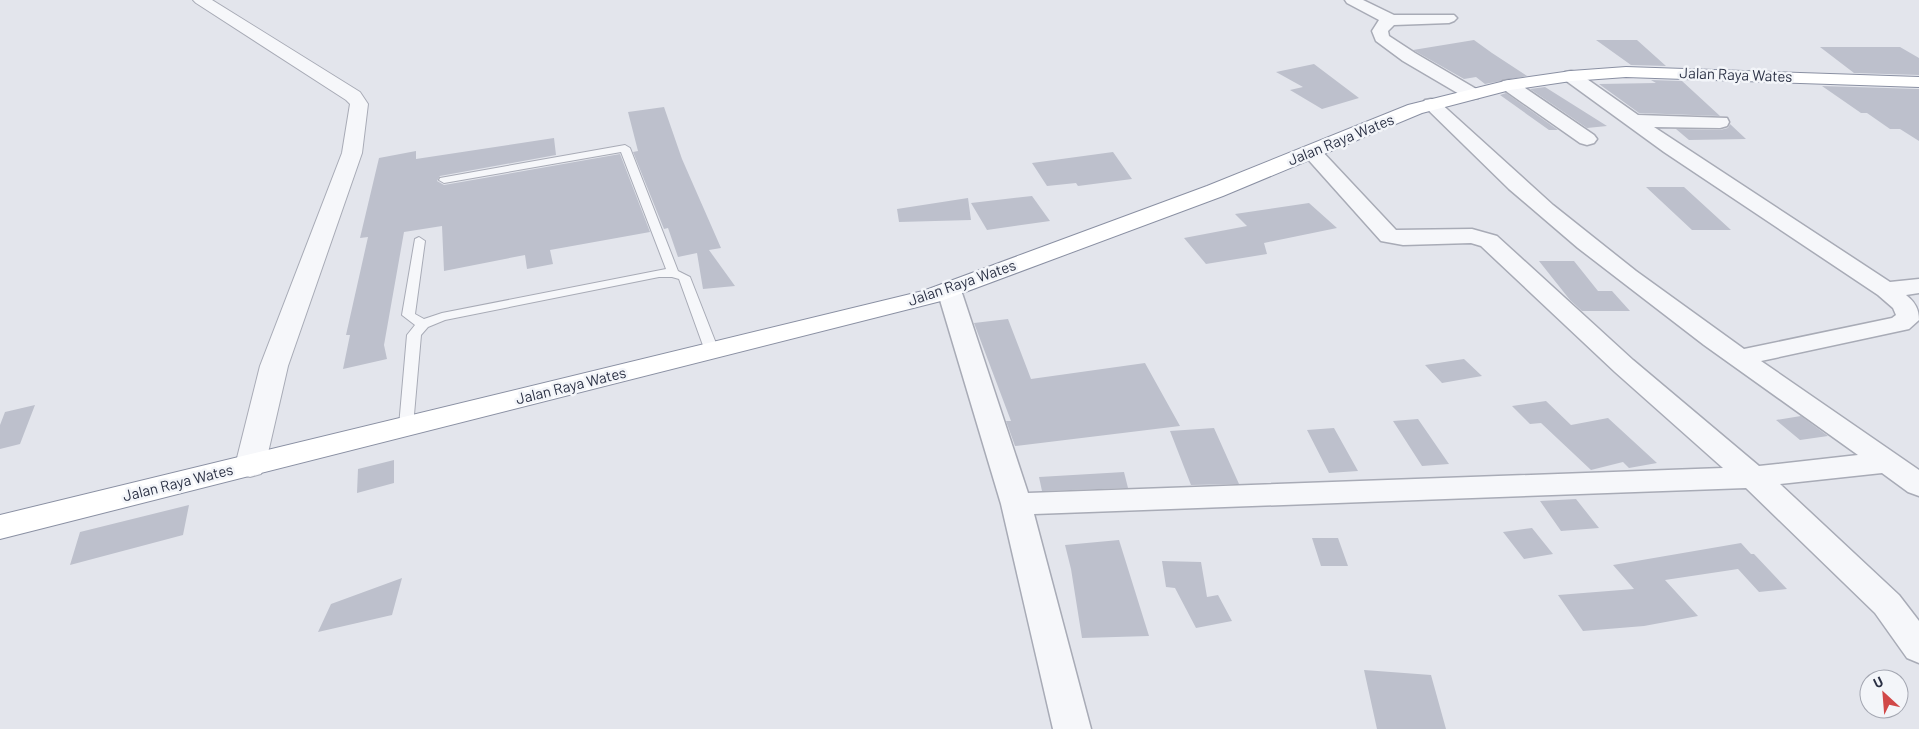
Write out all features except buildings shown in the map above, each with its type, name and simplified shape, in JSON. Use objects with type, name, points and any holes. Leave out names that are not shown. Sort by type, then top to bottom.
[{"type":"highway","name":"Jalan Raya Wates","points":[[0,527],[932,296],[1215,191],[1415,109],[1510,85],[1571,76],[1626,72],[1919,82]]},
{"type":"street","points":[[201,0],[353,96],[359,104],[352,152],[274,366],[250,466]]},
{"type":"street","points":[[1352,0],[1391,20],[1449,18]]},
{"type":"street","points":[[1391,20],[1380,31],[1382,38],[1472,94]]},
{"type":"street","points":[[1571,76],[1792,229],[1886,290],[1904,305],[1909,316],[1900,324],[1740,358]]},
{"type":"street","points":[[1510,85],[1587,139]]},
{"type":"street","points":[[1431,104],[1547,211],[1632,278],[1740,358],[1919,485]]},
{"type":"street","points":[[1634,121],[1720,122]]},
{"type":"street","points":[[1312,152],[1389,236],[1403,238],[1472,236],[1489,242],[1624,366],[1753,477],[1887,604],[1919,648]]},
{"type":"street","points":[[1886,290],[1919,286]]},
{"type":"street","points":[[950,290],[1016,504],[1072,729]]},
{"type":"street","points":[[1016,504],[1753,477],[1888,462]]},
{"type":"lane","points":[[444,180],[626,148],[673,273]]},
{"type":"lane","points":[[419,241],[408,315],[423,324]]},
{"type":"lane","points":[[406,426],[414,335],[423,324],[442,317],[659,273],[673,273],[684,277],[712,351]]}]
